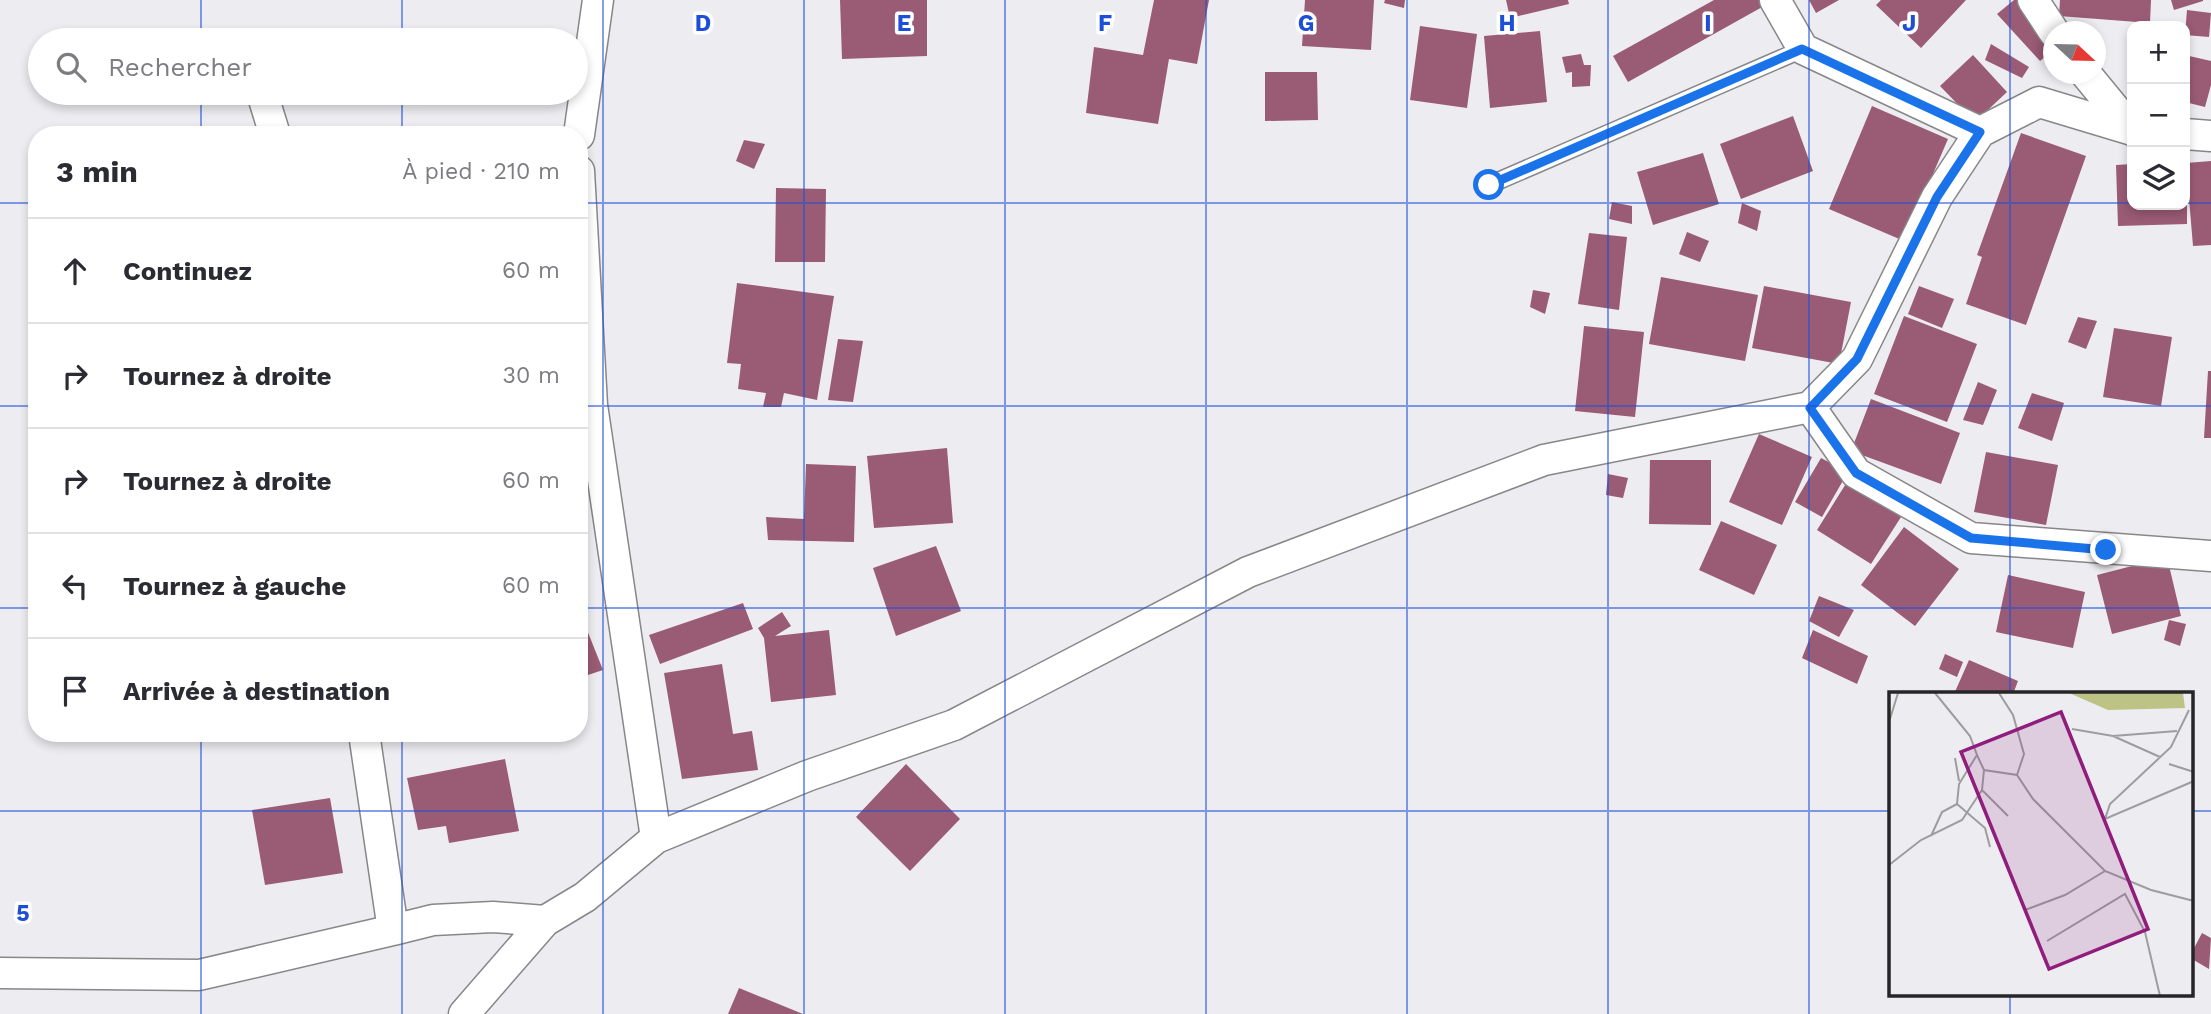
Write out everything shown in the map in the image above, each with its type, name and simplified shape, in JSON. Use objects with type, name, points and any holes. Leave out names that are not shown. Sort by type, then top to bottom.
[{"type":"street","points":[[588,71],[598,0]]},
{"type":"street","points":[[1775,0],[1802,49],[1980,132]]},
{"type":"street","points":[[2033,0],[2047,21]]},
{"type":"street","points":[[2094,84],[2127,124]]},
{"type":"street","points":[[464,1014],[545,921],[585,897],[656,838],[807,776],[954,725],[1248,572],[1531,465],[1810,408],[1857,359],[1937,197],[1980,132],[2039,102],[2127,128]]},
{"type":"street","points":[[266,105],[272,126]]},
{"type":"street","points":[[580,126],[583,105]]},
{"type":"street","points":[[2190,134],[2211,136]]},
{"type":"street","points":[[588,333],[592,405],[656,838]]},
{"type":"street","points":[[1810,408],[1856,473],[1971,538],[2211,556]]},
{"type":"street","points":[[365,742],[393,930]]},
{"type":"street","points":[[0,973],[199,975],[433,920],[493,917],[545,921]]},
{"type":"lane","points":[[1489,185],[1802,49]]},
{"type":"building","points":[[840,0],[927,0],[927,56],[842,59]]},
{"type":"building","points":[[1154,0],[1209,0],[1197,64],[1169,59],[1158,124],[1086,113],[1094,47],[1143,55]]},
{"type":"building","points":[[1305,0],[1374,0],[1371,50],[1302,46]]},
{"type":"building","points":[[1385,0],[1405,0],[1404,8],[1384,3]]},
{"type":"building","points":[[1506,0],[1568,0],[1569,4],[1510,18]]},
{"type":"building","points":[[1714,0],[1761,0],[1764,6],[1628,82],[1613,56]]},
{"type":"building","points":[[1809,0],[1839,0],[1816,13]]},
{"type":"building","points":[[1881,0],[1966,0],[1921,48],[1876,5]]},
{"type":"building","points":[[2014,0],[2021,0],[2043,23],[2043,59],[2040,61],[1997,14]]},
{"type":"building","points":[[2060,0],[2151,0],[2150,21],[2059,16]]},
{"type":"building","points":[[2171,0],[2203,0],[2203,1],[2174,10]]},
{"type":"building","points":[[2187,10],[2211,13],[2209,37],[2190,35],[2190,21],[2186,21]]},
{"type":"building","points":[[1420,26],[1477,34],[1467,108],[1410,100]]},
{"type":"building","points":[[1540,31],[1547,102],[1490,108],[1484,36]]},
{"type":"building","points":[[1991,44],[2029,67],[2022,78],[1985,60]]},
{"type":"building","points":[[1581,54],[1584,65],[1591,65],[1590,86],[1572,87],[1572,72],[1566,73],[1562,57]]},
{"type":"building","points":[[1973,55],[2007,92],[1975,122],[1940,86]]},
{"type":"building","points":[[2190,56],[2211,61],[2211,85],[2205,107],[2190,103]]},
{"type":"building","points":[[1265,72],[1317,72],[1318,120],[1265,121]]},
{"type":"building","points":[[1872,106],[1948,139],[1904,241],[1829,209]]},
{"type":"building","points":[[1793,116],[1813,171],[1741,199],[1720,144]]},
{"type":"building","points":[[2021,133],[2086,156],[2026,325],[1966,304],[1982,257],[1977,255]]},
{"type":"building","points":[[744,140],[765,144],[754,169],[736,161]]},
{"type":"building","points":[[1703,153],[1719,204],[1653,225],[1637,172]]},
{"type":"building","points":[[2211,161],[2211,245],[2193,246],[2190,163]]},
{"type":"building","points":[[2127,164],[2127,210],[2187,210],[2187,224],[2118,226],[2116,165]]},
{"type":"building","points":[[776,188],[826,189],[825,262],[775,262]]},
{"type":"building","points":[[1612,202],[1632,206],[1632,224],[1609,219]]},
{"type":"building","points":[[1742,203],[1761,211],[1757,231],[1738,223]]},
{"type":"building","points":[[1687,232],[1709,241],[1700,262],[1679,254]]},
{"type":"building","points":[[1589,233],[1627,237],[1619,310],[1578,304]]},
{"type":"building","points":[[1661,277],[1758,295],[1745,361],[1649,344]]},
{"type":"building","points":[[737,283],[834,296],[817,400],[784,393],[781,407],[763,407],[766,393],[738,389],[741,364],[727,363]]},
{"type":"building","points":[[1764,286],[1851,302],[1839,364],[1752,348]]},
{"type":"building","points":[[1919,286],[1954,299],[1942,328],[1908,314]]},
{"type":"building","points":[[1533,290],[1550,293],[1545,314],[1530,307]]},
{"type":"building","points":[[1904,316],[1977,344],[1947,422],[1874,394]]},
{"type":"building","points":[[2078,317],[2097,321],[2086,349],[2068,342]]},
{"type":"building","points":[[1584,326],[1644,332],[1635,417],[1575,411]]},
{"type":"building","points":[[2114,328],[2172,337],[2161,406],[2103,397]]},
{"type":"building","points":[[838,339],[863,341],[853,402],[828,400]]},
{"type":"building","points":[[2208,371],[2211,371],[2211,438],[2204,438]]},
{"type":"building","points":[[1978,382],[1997,390],[1983,425],[1963,420]]},
{"type":"building","points":[[2032,393],[2064,403],[2052,441],[2018,428]]},
{"type":"building","points":[[1871,399],[1960,433],[1941,484],[1851,451]]},
{"type":"building","points":[[1759,434],[1812,457],[1782,525],[1729,502]]},
{"type":"building","points":[[947,448],[953,523],[874,528],[867,456]]},
{"type":"building","points":[[1986,452],[2058,465],[2046,525],[1974,512]]},
{"type":"building","points":[[1821,458],[1848,472],[1822,517],[1795,502]]},
{"type":"building","points":[[1650,460],[1711,460],[1711,525],[1649,524]]},
{"type":"building","points":[[806,464],[856,466],[854,542],[768,540],[766,517],[804,519]]},
{"type":"building","points":[[1608,474],[1628,478],[1623,498],[1606,495]]},
{"type":"building","points":[[1847,482],[1901,517],[1871,564],[1817,530]]},
{"type":"building","points":[[1721,521],[1777,545],[1754,595],[1699,570]]},
{"type":"building","points":[[1904,527],[1959,569],[1915,626],[1861,585]]},
{"type":"building","points":[[936,546],[961,611],[896,636],[873,568]]},
{"type":"building","points":[[2167,557],[2181,616],[2112,634],[2097,575]]},
{"type":"building","points":[[2008,575],[2085,592],[2073,648],[1996,632]]},
{"type":"building","points":[[1819,596],[1854,610],[1839,637],[1809,621]]},
{"type":"building","points":[[743,603],[753,629],[660,664],[649,635]]},
{"type":"building","points":[[782,612],[791,626],[775,636],[829,630],[836,695],[771,702],[764,638],[758,628]]},
{"type":"building","points":[[2169,620],[2186,624],[2180,646],[2164,640]]},
{"type":"building","points":[[1813,630],[1868,656],[1857,684],[1802,658]]},
{"type":"building","points":[[588,632],[603,670],[588,675]]},
{"type":"building","points":[[1945,654],[1963,662],[1957,677],[1939,669]]},
{"type":"building","points":[[1969,660],[2018,681],[2014,692],[1955,692]]},
{"type":"building","points":[[722,664],[733,734],[752,731],[758,770],[682,779],[664,673]]},
{"type":"building","points":[[505,759],[519,831],[449,843],[446,826],[418,830],[407,778]]},
{"type":"building","points":[[906,764],[960,819],[910,871],[856,817]]},
{"type":"building","points":[[330,798],[343,873],[265,885],[252,810]]},
{"type":"building","points":[[2202,933],[2211,938],[2209,969],[2194,960],[2194,948]]},
{"type":"building","points":[[739,988],[803,1014],[728,1014]]},
{"type":"route","points":[[1489,185],[1802,49],[1980,132],[1937,197],[1857,359],[1810,408],[1856,473],[1971,538],[2106,550]]}]
